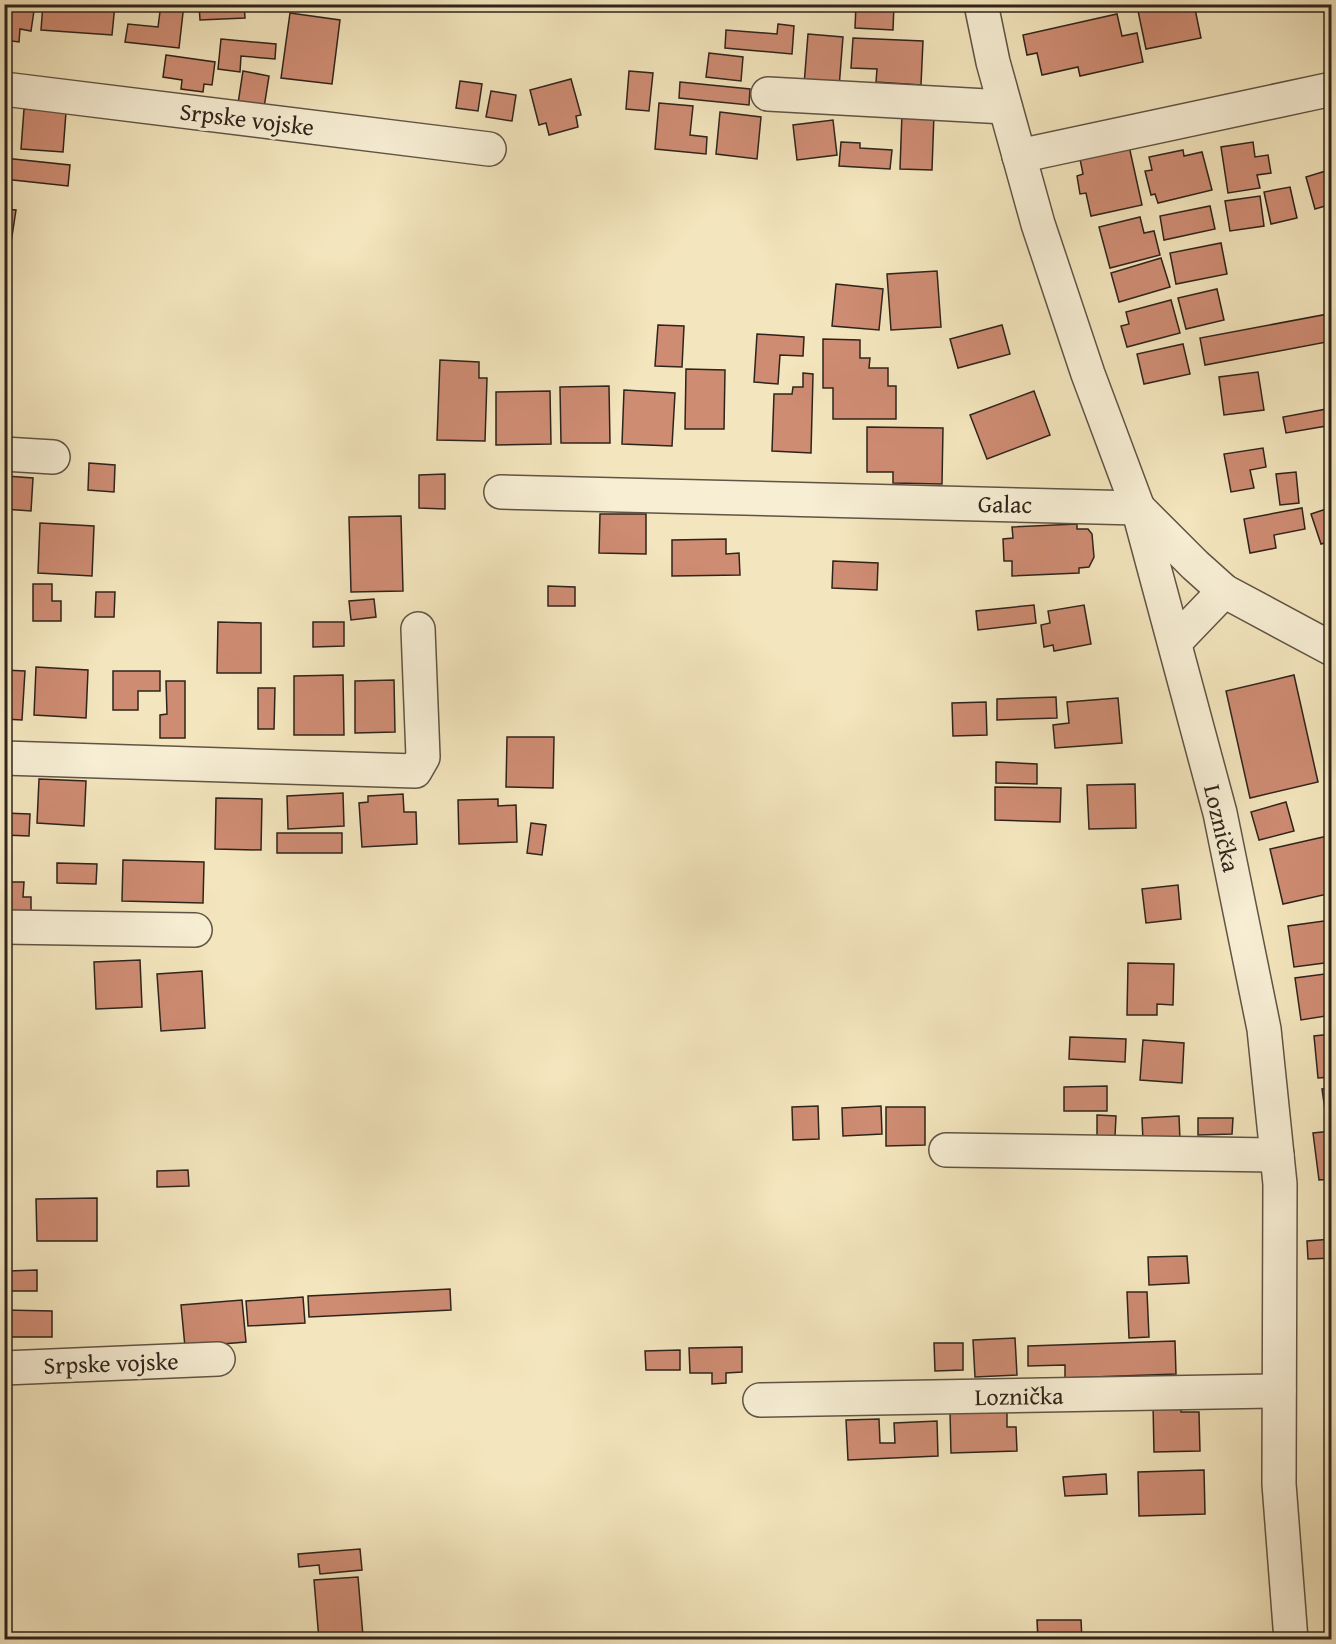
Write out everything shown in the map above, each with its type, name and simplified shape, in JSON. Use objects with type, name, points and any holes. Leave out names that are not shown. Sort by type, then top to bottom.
[{"type":"street","points":[[981,4],[993,62],[1038,225],[1138,508],[1224,591],[1332,649]]},
{"type":"street","name":"Srpske vojske","points":[[4,89],[489,149]]},
{"type":"street","points":[[1019,156],[1332,89]]},
{"type":"street","points":[[768,94],[1005,107]]},
{"type":"street","points":[[4,454],[53,457]]},
{"type":"street","name":"Galac","points":[[501,492],[1138,508]]},
{"type":"street","name":"Loznička","points":[[1138,508],[1220,813],[1264,1029],[1280,1184],[1279,1485],[1291,1640]]},
{"type":"street","points":[[1175,642],[1224,591]]},
{"type":"street","points":[[4,758],[416,771],[423,757],[418,629]]},
{"type":"street","points":[[4,927],[195,930]]},
{"type":"street","points":[[946,1150],[1277,1155]]},
{"type":"street","name":"Srpske vojske","points":[[4,1368],[218,1359]]},
{"type":"street","name":"Loznička","points":[[760,1400],[1279,1391]]},
{"type":"building","points":[[4,4],[35,4],[31,31],[20,29],[19,42],[4,40]]},
{"type":"building","points":[[43,4],[115,4],[112,35],[41,30]]},
{"type":"building","points":[[161,4],[184,4],[179,48],[125,42],[128,24],[158,27]]},
{"type":"building","points":[[199,4],[244,4],[245,18],[200,20]]},
{"type":"building","points":[[805,4],[826,4],[826,11],[804,9]]},
{"type":"building","points":[[856,4],[894,4],[893,30],[855,28]]},
{"type":"building","points":[[1013,4],[1033,4],[1014,9]]},
{"type":"building","points":[[1194,4],[1201,38],[1146,49],[1137,6]]},
{"type":"building","points":[[290,13],[340,20],[332,84],[281,78]]},
{"type":"building","points":[[1117,14],[1122,36],[1137,33],[1143,62],[1080,76],[1078,67],[1042,75],[1037,53],[1027,55],[1023,35]]},
{"type":"building","points":[[778,24],[794,26],[792,54],[725,48],[726,30],[777,34]]},
{"type":"building","points":[[808,34],[843,37],[839,88],[804,85]]},
{"type":"building","points":[[853,38],[923,41],[921,85],[876,82],[877,69],[851,68]]},
{"type":"building","points":[[221,39],[276,44],[275,59],[241,56],[240,72],[218,69]]},
{"type":"building","points":[[709,53],[743,57],[741,81],[706,77]]},
{"type":"building","points":[[166,55],[215,62],[212,85],[204,84],[203,92],[181,89],[182,80],[163,77]]},
{"type":"building","points":[[243,71],[269,76],[263,114],[237,110]]},
{"type":"building","points":[[629,71],[653,73],[649,111],[626,109]]},
{"type":"building","points":[[571,79],[581,115],[576,116],[578,127],[549,135],[546,123],[539,125],[530,90]]},
{"type":"building","points":[[460,81],[482,84],[478,111],[456,108]]},
{"type":"building","points":[[680,82],[750,89],[749,105],[679,98]]},
{"type":"building","points":[[491,91],[516,95],[512,121],[486,117]]},
{"type":"building","points":[[659,103],[693,106],[690,135],[707,137],[706,154],[655,149]]},
{"type":"building","points":[[24,109],[66,112],[63,152],[21,149]]},
{"type":"building","points":[[720,112],[761,117],[757,159],[716,154]]},
{"type":"building","points":[[902,113],[934,114],[932,170],[900,169]]},
{"type":"building","points":[[833,120],[837,155],[797,160],[793,125]]},
{"type":"building","points":[[841,142],[860,143],[860,148],[892,150],[890,169],[839,166]]},
{"type":"building","points":[[1253,142],[1255,157],[1268,155],[1271,173],[1257,175],[1260,188],[1228,193],[1221,147]]},
{"type":"building","points":[[1129,146],[1142,205],[1091,216],[1086,193],[1080,194],[1077,176],[1083,174],[1080,159]]},
{"type":"building","points":[[1183,150],[1184,156],[1202,152],[1212,190],[1158,203],[1155,194],[1151,195],[1145,171],[1152,170],[1149,157]]},
{"type":"building","points":[[4,158],[70,165],[68,186],[4,179]]},
{"type":"building","points":[[1332,169],[1332,204],[1315,209],[1306,177]]},
{"type":"building","points":[[1290,187],[1297,218],[1271,224],[1264,192]]},
{"type":"building","points":[[1260,196],[1264,226],[1230,231],[1225,201]]},
{"type":"building","points":[[1210,206],[1215,229],[1164,240],[1160,216]]},
{"type":"building","points":[[4,209],[16,210],[9,256],[4,255]]},
{"type":"building","points":[[1140,217],[1144,233],[1154,231],[1160,255],[1110,268],[1099,227]]},
{"type":"building","points":[[1221,243],[1227,274],[1176,284],[1170,253]]},
{"type":"building","points":[[1161,258],[1170,287],[1119,302],[1111,273]]},
{"type":"building","points":[[937,271],[941,327],[891,330],[887,274]]},
{"type":"building","points":[[836,284],[883,289],[879,330],[832,326]]},
{"type":"building","points":[[1217,289],[1224,320],[1186,329],[1178,298]]},
{"type":"building","points":[[1171,300],[1180,333],[1127,347],[1121,326],[1129,324],[1126,312]]},
{"type":"building","points":[[1328,314],[1332,341],[1205,365],[1200,338]]},
{"type":"building","points":[[658,325],[684,326],[682,367],[655,366]]},
{"type":"building","points":[[1002,325],[1010,354],[958,368],[950,339]]},
{"type":"building","points":[[757,334],[804,337],[803,356],[780,355],[778,384],[754,382]]},
{"type":"building","points":[[823,339],[860,340],[860,358],[870,358],[869,368],[888,368],[888,386],[896,386],[896,419],[833,419],[833,388],[823,388]]},
{"type":"building","points":[[1183,344],[1190,374],[1144,384],[1137,354]]},
{"type":"building","points":[[440,360],[479,362],[479,378],[487,378],[485,441],[437,440]]},
{"type":"building","points":[[686,369],[725,370],[724,429],[685,429]]},
{"type":"building","points":[[1258,372],[1264,410],[1224,415],[1219,377]]},
{"type":"building","points":[[803,373],[813,374],[811,453],[772,451],[774,394],[792,394],[793,387],[803,387]]},
{"type":"building","points":[[609,386],[610,443],[561,443],[560,387]]},
{"type":"building","points":[[624,390],[675,393],[672,446],[622,444]]},
{"type":"building","points":[[550,391],[551,444],[496,445],[496,392]]},
{"type":"building","points":[[1034,391],[1050,435],[987,459],[970,415]]},
{"type":"building","points":[[1332,408],[1332,425],[1286,433],[1283,417]]},
{"type":"building","points":[[867,427],[943,428],[942,484],[893,483],[893,472],[867,472]]},
{"type":"building","points":[[1263,448],[1266,467],[1250,470],[1254,488],[1231,492],[1224,454]]},
{"type":"building","points":[[89,463],[115,465],[114,492],[88,490]]},
{"type":"building","points":[[1296,472],[1299,503],[1280,505],[1276,474]]},
{"type":"building","points":[[445,474],[445,509],[419,508],[419,475]]},
{"type":"building","points":[[6,476],[33,478],[31,511],[4,509]]},
{"type":"building","points":[[1332,507],[1332,541],[1321,544],[1311,514]]},
{"type":"building","points":[[1302,508],[1305,529],[1274,535],[1276,548],[1250,553],[1244,519]]},
{"type":"building","points":[[600,514],[646,514],[646,554],[599,553]]},
{"type":"building","points":[[401,516],[403,591],[351,592],[349,517]]},
{"type":"building","points":[[40,523],[94,526],[92,576],[38,573]]},
{"type":"building","points":[[1077,524],[1077,529],[1088,529],[1092,534],[1094,557],[1089,567],[1079,568],[1079,573],[1012,576],[1012,561],[1004,561],[1003,539],[1013,538],[1012,527]]},
{"type":"building","points":[[726,539],[726,554],[739,553],[740,575],[672,576],[672,540]]},
{"type":"building","points":[[833,561],[878,563],[877,590],[832,588]]},
{"type":"building","points":[[33,584],[52,584],[52,601],[61,601],[61,621],[33,621]]},
{"type":"building","points":[[548,586],[575,587],[575,606],[548,606]]},
{"type":"building","points":[[96,592],[115,592],[114,617],[95,617]]},
{"type":"building","points":[[374,599],[376,617],[351,620],[349,601]]},
{"type":"building","points":[[1034,605],[1036,623],[978,630],[976,611]]},
{"type":"building","points":[[1084,605],[1091,644],[1054,651],[1053,645],[1044,647],[1041,625],[1050,623],[1048,611]]},
{"type":"building","points":[[218,622],[261,623],[261,673],[217,673]]},
{"type":"building","points":[[313,622],[344,622],[344,646],[313,647]]},
{"type":"building","points":[[36,667],[88,670],[86,718],[34,715]]},
{"type":"building","points":[[4,670],[25,671],[22,720],[4,719]]},
{"type":"building","points":[[113,671],[160,671],[160,691],[138,691],[138,710],[113,710]]},
{"type":"building","points":[[343,675],[344,735],[294,735],[294,676]]},
{"type":"building","points":[[1294,675],[1318,782],[1250,798],[1226,691]]},
{"type":"building","points":[[394,680],[395,732],[355,733],[355,681]]},
{"type":"building","points":[[166,681],[185,681],[185,738],[160,738],[160,715],[167,714]]},
{"type":"building","points":[[258,688],[275,688],[274,729],[258,729]]},
{"type":"building","points":[[1056,697],[1057,718],[997,720],[997,699]]},
{"type":"building","points":[[1118,698],[1122,743],[1055,748],[1053,725],[1069,723],[1067,702]]},
{"type":"building","points":[[986,702],[987,735],[953,736],[952,703]]},
{"type":"building","points":[[507,737],[554,737],[553,788],[506,787]]},
{"type":"building","points":[[996,762],[1037,764],[1037,784],[996,783]]},
{"type":"building","points":[[39,779],[86,781],[84,826],[37,823]]},
{"type":"building","points":[[1135,784],[1136,828],[1089,829],[1087,785]]},
{"type":"building","points":[[995,787],[1061,788],[1060,822],[995,820]]},
{"type":"building","points":[[343,793],[344,826],[288,829],[287,796]]},
{"type":"building","points":[[403,794],[404,812],[416,812],[417,844],[362,847],[359,803],[368,802],[368,796]]},
{"type":"building","points":[[216,798],[262,799],[261,850],[215,849]]},
{"type":"building","points":[[498,799],[498,806],[516,805],[517,842],[459,844],[458,800]]},
{"type":"building","points":[[1286,802],[1294,831],[1259,840],[1251,812]]},
{"type":"building","points":[[4,813],[30,814],[29,836],[4,835]]},
{"type":"building","points":[[531,823],[546,825],[542,855],[527,853]]},
{"type":"building","points":[[277,833],[342,833],[342,853],[277,853]]},
{"type":"building","points":[[1332,835],[1332,893],[1283,904],[1270,849]]},
{"type":"building","points":[[123,860],[204,862],[203,903],[122,901]]},
{"type":"building","points":[[57,863],[97,864],[96,884],[57,883]]},
{"type":"building","points":[[6,882],[24,882],[23,897],[31,897],[31,918],[6,918]]},
{"type":"building","points":[[1178,885],[1181,919],[1146,923],[1142,889]]},
{"type":"building","points":[[1331,920],[1332,962],[1294,967],[1288,926]]},
{"type":"building","points":[[140,960],[142,1007],[96,1009],[94,962]]},
{"type":"building","points":[[1128,963],[1174,964],[1173,1005],[1157,1004],[1157,1015],[1127,1015]]},
{"type":"building","points":[[202,971],[205,1028],[161,1031],[157,974]]},
{"type":"building","points":[[1332,973],[1332,1015],[1301,1020],[1295,978]]},
{"type":"building","points":[[1332,1034],[1332,1077],[1318,1078],[1314,1036]]},
{"type":"building","points":[[1070,1037],[1126,1039],[1125,1062],[1069,1059]]},
{"type":"building","points":[[1143,1040],[1184,1043],[1182,1083],[1140,1080]]},
{"type":"building","points":[[1107,1086],[1107,1111],[1064,1111],[1064,1087]]},
{"type":"building","points":[[1332,1088],[1332,1123],[1327,1124],[1322,1089]]},
{"type":"building","points":[[818,1106],[819,1139],[793,1140],[792,1107]]},
{"type":"building","points":[[881,1106],[882,1134],[843,1136],[842,1108]]},
{"type":"building","points":[[886,1107],[925,1107],[925,1145],[886,1146]]},
{"type":"building","points":[[1097,1115],[1116,1116],[1115,1136],[1097,1136]]},
{"type":"building","points":[[1179,1116],[1180,1140],[1143,1141],[1142,1118]]},
{"type":"building","points":[[1198,1118],[1233,1118],[1232,1134],[1198,1135]]},
{"type":"building","points":[[1332,1131],[1332,1179],[1319,1180],[1313,1133]]},
{"type":"building","points":[[188,1170],[189,1186],[157,1187],[157,1171]]},
{"type":"building","points":[[97,1198],[97,1241],[37,1241],[36,1199]]},
{"type":"building","points":[[1332,1239],[1332,1258],[1308,1259],[1307,1241]]},
{"type":"building","points":[[1187,1256],[1189,1283],[1149,1285],[1148,1257]]},
{"type":"building","points":[[37,1270],[37,1291],[8,1291],[8,1271]]},
{"type":"building","points":[[450,1289],[451,1310],[309,1317],[308,1296]]},
{"type":"building","points":[[1127,1292],[1147,1292],[1149,1337],[1129,1338]]},
{"type":"building","points":[[303,1297],[305,1323],[248,1326],[246,1301]]},
{"type":"building","points":[[242,1300],[246,1342],[185,1347],[181,1305]]},
{"type":"building","points":[[4,1310],[52,1311],[52,1337],[4,1337]]},
{"type":"building","points":[[1015,1338],[1017,1375],[975,1377],[973,1340]]},
{"type":"building","points":[[1175,1341],[1176,1374],[1065,1378],[1065,1365],[1028,1366],[1028,1346]]},
{"type":"building","points":[[934,1343],[963,1343],[963,1370],[935,1371]]},
{"type":"building","points":[[742,1347],[742,1372],[726,1373],[726,1383],[712,1384],[712,1373],[690,1373],[689,1348]]},
{"type":"building","points":[[680,1350],[680,1370],[646,1370],[645,1351]]},
{"type":"building","points":[[1153,1404],[1181,1404],[1181,1412],[1199,1412],[1200,1451],[1154,1452]]},
{"type":"building","points":[[1007,1410],[1007,1427],[1016,1427],[1017,1451],[951,1453],[950,1412]]},
{"type":"building","points":[[879,1419],[880,1443],[895,1443],[894,1423],[937,1421],[938,1456],[848,1460],[846,1420]]},
{"type":"building","points":[[1204,1470],[1205,1514],[1139,1516],[1138,1472]]},
{"type":"building","points":[[1106,1474],[1107,1494],[1065,1496],[1063,1477]]},
{"type":"building","points":[[360,1549],[362,1570],[320,1574],[319,1565],[299,1567],[298,1554]]},
{"type":"building","points":[[358,1577],[363,1636],[319,1640],[314,1580]]},
{"type":"building","points":[[1037,1620],[1081,1620],[1082,1640],[1038,1640]]}]
